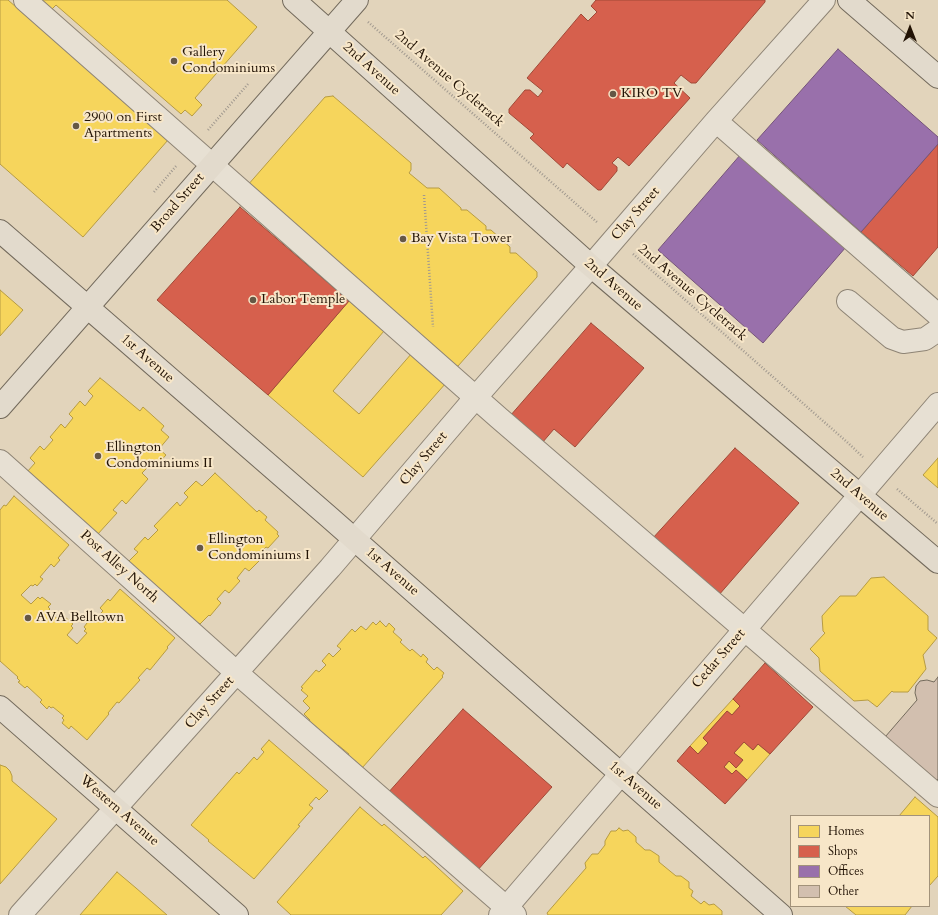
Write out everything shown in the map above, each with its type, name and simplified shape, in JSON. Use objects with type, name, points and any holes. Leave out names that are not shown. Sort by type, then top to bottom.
[{"type":"main road","name":"2nd Avenue","points":[[294,0],[591,266],[938,562]]},
{"type":"main road","points":[[849,0],[938,77]]},
{"type":"main road","name":"Broad Street","points":[[0,407],[354,4]]},
{"type":"main road","name":"1st Avenue","points":[[0,231],[782,915]]},
{"type":"main road","name":"Western Avenue","points":[[0,707],[237,915]]},
{"type":"street","points":[[25,0],[476,397],[938,796]]},
{"type":"street","name":"Clay Street","points":[[20,915],[355,540],[476,397],[615,239],[716,121],[824,0]]},
{"type":"street","points":[[716,121],[938,315]]},
{"type":"street","points":[[848,301],[892,338],[903,342],[925,339],[938,330]]},
{"type":"street","name":"Cedar Street","points":[[507,913],[621,774],[938,404]]},
{"type":"street","name":"Post Alley North","points":[[0,461],[507,913]]},
{"type":"path","name":"2nd Avenue Cycletrack","points":[[354,4],[615,239],[847,442],[879,473],[938,524]]},
{"type":"path","points":[[424,196],[433,330]]},
{"type":"building: Homes","name":"2900 on First Apartments","points":[[0,0],[8,0],[168,140],[83,237],[0,164]]},
{"type":"building: Homes","name":"Gallery Condominiums","points":[[39,0],[227,0],[257,27],[195,98],[202,105],[192,116],[185,110],[181,114],[56,5],[51,10]]},
{"type":"building: Homes","name":"Bay Vista Tower","points":[[333,96],[411,163],[411,170],[409,173],[427,188],[439,188],[461,208],[461,210],[467,210],[486,226],[486,230],[491,230],[510,247],[510,253],[516,253],[537,272],[537,277],[458,366],[451,368],[247,186],[325,97]]},
{"type":"building: Homes","points":[[0,290],[23,310],[0,336]]},
{"type":"building: Homes","name":"Labor Temple","points":[[349,301],[384,331],[333,391],[359,414],[412,353],[446,383],[363,477],[268,395]]},
{"type":"building: Homes","name":"Ellington Condominiums II","points":[[100,378],[140,411],[143,407],[164,426],[161,430],[169,437],[159,449],[166,455],[155,467],[151,464],[142,473],[148,479],[126,504],[122,500],[113,510],[117,513],[97,535],[27,472],[35,463],[30,458],[40,446],[44,450],[53,440],[50,437],[61,424],[65,428],[73,418],[69,414],[80,401],[85,406],[93,396],[88,391]]},
{"type":"building: Homes","points":[[938,458],[938,488],[923,475]]},
{"type":"building: Homes","name":"Ellington Condominiums I","points":[[215,473],[257,512],[259,510],[267,517],[265,520],[278,532],[277,534],[279,536],[268,548],[266,547],[257,556],[261,559],[249,571],[245,568],[237,578],[240,581],[229,593],[225,590],[217,599],[221,603],[210,616],[209,615],[200,624],[197,624],[178,605],[173,610],[124,566],[138,552],[134,549],[145,537],[148,540],[158,530],[154,526],[177,502],[180,506],[188,497],[184,493],[196,481],[202,486]]},
{"type":"building: Homes","name":"AVA Belltown","points":[[14,496],[69,545],[58,558],[60,560],[54,567],[51,564],[40,577],[43,579],[37,586],[35,584],[33,586],[31,585],[21,595],[31,604],[38,597],[40,599],[42,597],[51,604],[48,607],[50,609],[48,611],[58,619],[61,616],[63,618],[65,617],[73,624],[71,626],[73,628],[67,635],[77,644],[87,633],[84,631],[86,629],[84,627],[90,619],[93,621],[103,611],[100,608],[108,599],[110,601],[120,589],[175,638],[150,670],[147,668],[138,678],[140,680],[119,703],[117,702],[87,740],[71,726],[69,729],[62,723],[64,720],[62,718],[64,716],[53,707],[51,708],[49,706],[47,709],[40,702],[42,700],[27,686],[25,688],[18,682],[20,681],[17,678],[18,677],[0,661],[0,510],[4,505],[6,506]]},
{"type":"building: Homes","points":[[884,577],[928,616],[928,630],[937,638],[923,655],[926,669],[908,692],[892,691],[877,707],[868,700],[854,701],[820,671],[819,658],[810,649],[825,633],[823,631],[822,616],[840,596],[856,596],[871,578]]},
{"type":"building: Homes","points":[[380,621],[386,627],[389,623],[395,629],[393,632],[402,640],[400,642],[410,651],[412,649],[421,657],[423,654],[428,659],[426,662],[434,670],[437,667],[444,673],[442,676],[443,677],[362,768],[346,758],[349,754],[338,745],[335,748],[307,724],[310,720],[304,714],[310,708],[303,701],[308,696],[301,690],[303,688],[301,687],[316,670],[319,672],[326,665],[322,661],[329,653],[333,657],[341,649],[337,646],[352,629],[355,632],[361,626],[366,630],[373,622],[376,625]]},
{"type":"building: Homes","points":[[733,699],[740,706],[732,715],[727,711],[703,738],[708,743],[698,754],[690,746]]},
{"type":"building: Homes","points":[[269,740],[328,791],[319,800],[316,797],[309,805],[313,808],[298,825],[300,826],[254,879],[191,825],[237,772],[239,774],[254,757],[257,760],[264,752],[261,749]]},
{"type":"building: Homes","points":[[744,742],[753,750],[758,744],[770,754],[747,780],[736,770],[732,774],[724,767],[729,761],[736,768],[743,760],[734,753]]},
{"type":"building: Homes","points":[[0,765],[6,767],[10,771],[12,781],[57,819],[0,884]]},
{"type":"building: Homes","points":[[915,797],[938,817],[938,876],[930,885],[930,815],[900,815]]},
{"type":"building: Homes","points":[[360,807],[382,826],[384,824],[423,858],[425,856],[463,891],[441,915],[291,915],[277,902]]},
{"type":"building: Homes","points":[[619,828],[623,831],[628,830],[636,837],[636,842],[645,850],[650,850],[659,856],[659,862],[676,876],[681,876],[689,882],[689,888],[693,891],[691,896],[701,904],[704,901],[709,905],[714,904],[722,911],[722,915],[548,915],[547,913],[586,868],[585,863],[592,854],[598,854],[605,845],[605,841],[611,831],[616,831]]},
{"type":"building: Homes","points":[[117,872],[136,888],[167,915],[80,915]]},
{"type":"building: Homes","points":[[846,907],[911,907],[905,915],[856,915]]},
{"type":"building: Shops","name":"KIRO TV","points":[[596,0],[765,0],[765,2],[696,83],[691,83],[681,75],[674,83],[690,98],[629,166],[618,157],[612,163],[617,167],[617,171],[601,190],[598,190],[567,163],[563,168],[530,138],[534,134],[509,113],[509,109],[525,90],[530,90],[538,97],[543,91],[527,78],[581,14],[588,21],[597,12],[591,6]]},
{"type":"building: Shops","points":[[938,144],[938,247],[913,276],[861,232]]},
{"type":"building: Shops","name":"Labor Temple","points":[[240,207],[349,301],[268,395],[157,300]]},
{"type":"building: Shops","points":[[591,323],[644,368],[575,447],[554,429],[542,443],[510,416]]},
{"type":"building: Shops","points":[[735,448],[799,503],[718,596],[652,539]]},
{"type":"building: Shops","points":[[765,663],[813,707],[770,754],[758,744],[753,750],[744,742],[734,753],[743,760],[736,768],[729,761],[724,767],[732,774],[736,770],[747,780],[725,804],[677,761],[690,746],[698,754],[708,743],[703,738],[727,711],[732,715],[740,706],[733,699]]},
{"type":"building: Shops","points":[[463,709],[552,787],[476,872],[387,794]]},
{"type":"building: Offices","points":[[838,49],[938,137],[938,144],[861,232],[757,140]]},
{"type":"building: Offices","points":[[741,154],[846,247],[763,343],[658,250]]},
{"type":"building: Other","points":[[938,677],[938,779],[930,788],[879,744],[917,700],[915,693],[916,686],[920,681],[927,680],[934,682]]},
{"type":"place","name":"Gallery Condominiums","points":[[174,61]]},
{"type":"place","name":"KIRO TV","points":[[613,94]]},
{"type":"place","name":"2900 on First Apartments","points":[[76,126]]},
{"type":"place","name":"Bay Vista Tower","points":[[403,239]]},
{"type":"place","name":"Labor Temple","points":[[253,300]]},
{"type":"place","name":"Ellington Condominiums II","points":[[98,456]]},
{"type":"place","name":"Ellington Condominiums I","points":[[200,548]]},
{"type":"place","name":"AVA Belltown","points":[[28,618]]}]
